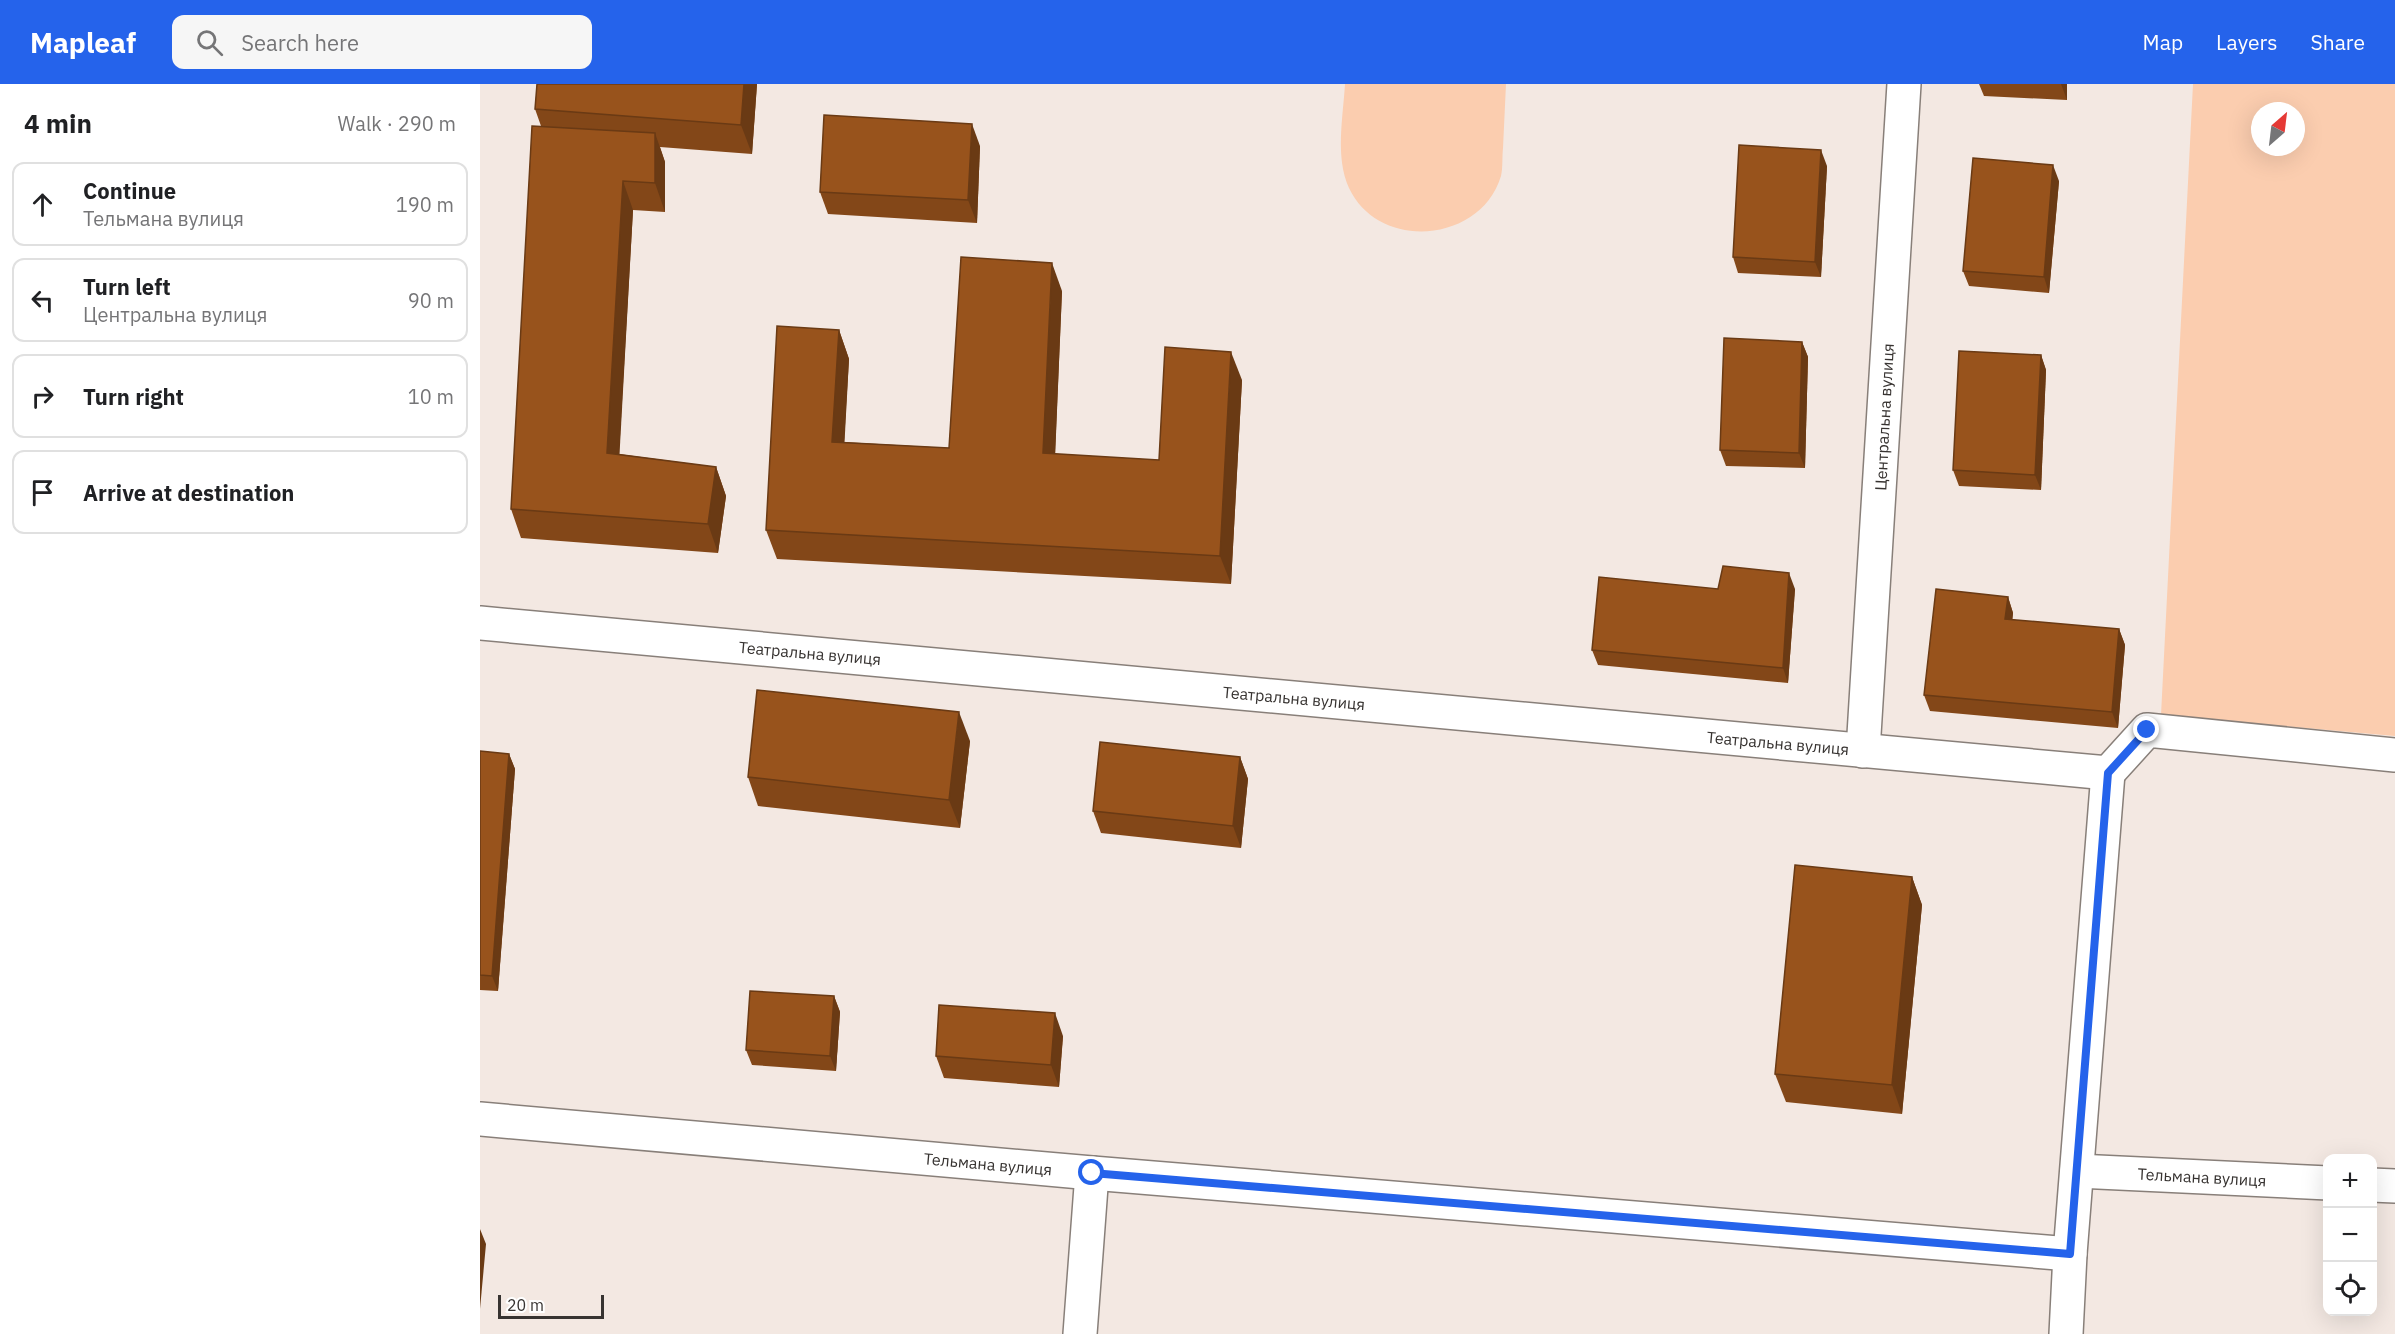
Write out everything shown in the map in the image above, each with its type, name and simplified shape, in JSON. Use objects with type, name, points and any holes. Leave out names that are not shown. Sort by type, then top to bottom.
[{"type":"street","name":"Центральна вулиця","points":[[1863,751],[1904,84]]},
{"type":"street","name":"Театральна вулиця","points":[[480,623],[2108,773]]},
{"type":"street","points":[[2066,1334],[2070,1254],[2108,773],[2147,730],[2395,754]]},
{"type":"street","name":"Тельмана вулиця","points":[[480,1119],[1092,1173],[2070,1254]]},
{"type":"street","name":"Тельмана вулиця","points":[[2077,1171],[2323,1183]]},
{"type":"street","points":[[1080,1334],[1092,1173]]},
{"type":"street","points":[[2377,1185],[2395,1186]]},
{"type":"shaded area","points":[[1345,84],[1506,84],[1502,173],[1490,198],[1473,215],[1452,226],[1429,231],[1405,230],[1383,223],[1363,209],[1349,188],[1342,163],[1341,137]]},
{"type":"shaded area","points":[[2193,84],[2395,84],[2395,736],[2161,715]]},
{"type":"building","points":[[537,84],[744,84],[741,125],[535,109]]},
{"type":"building","points":[[824,115],[972,124],[968,200],[820,192]]},
{"type":"building","points":[[532,126],[655,133],[655,183],[623,181],[607,453],[716,467],[708,524],[511,509]]},
{"type":"building","points":[[1739,145],[1821,150],[1815,262],[1733,257]]},
{"type":"building","points":[[1973,158],[2053,165],[2044,277],[1963,271]]},
{"type":"building","points":[[961,257],[1052,263],[1043,453],[1159,460],[1165,347],[1231,352],[1220,556],[766,530],[777,326],[839,330],[832,442],[949,448]]},
{"type":"building","points":[[1724,338],[1802,342],[1799,453],[1720,450]]},
{"type":"building","points":[[1959,351],[2041,355],[2035,475],[1953,470]]},
{"type":"building","points":[[1723,566],[1789,573],[1783,668],[1592,650],[1599,577],[1718,589]]},
{"type":"building","points":[[1936,589],[2008,597],[2005,619],[2119,629],[2112,712],[1924,695]]},
{"type":"building","points":[[757,690],[959,712],[949,800],[748,777]]},
{"type":"building","points":[[1100,742],[1240,757],[1233,826],[1093,811]]},
{"type":"building","points":[[480,751],[509,754],[492,976],[480,975]]},
{"type":"building","points":[[1795,865],[1912,877],[1892,1085],[1775,1074]]},
{"type":"building","points":[[750,991],[834,996],[830,1056],[746,1050]]},
{"type":"building","points":[[939,1005],[1055,1013],[1051,1065],[936,1056]]},
{"type":"route","points":[[1092,1173],[2070,1254],[2108,773],[2147,730]]}]
